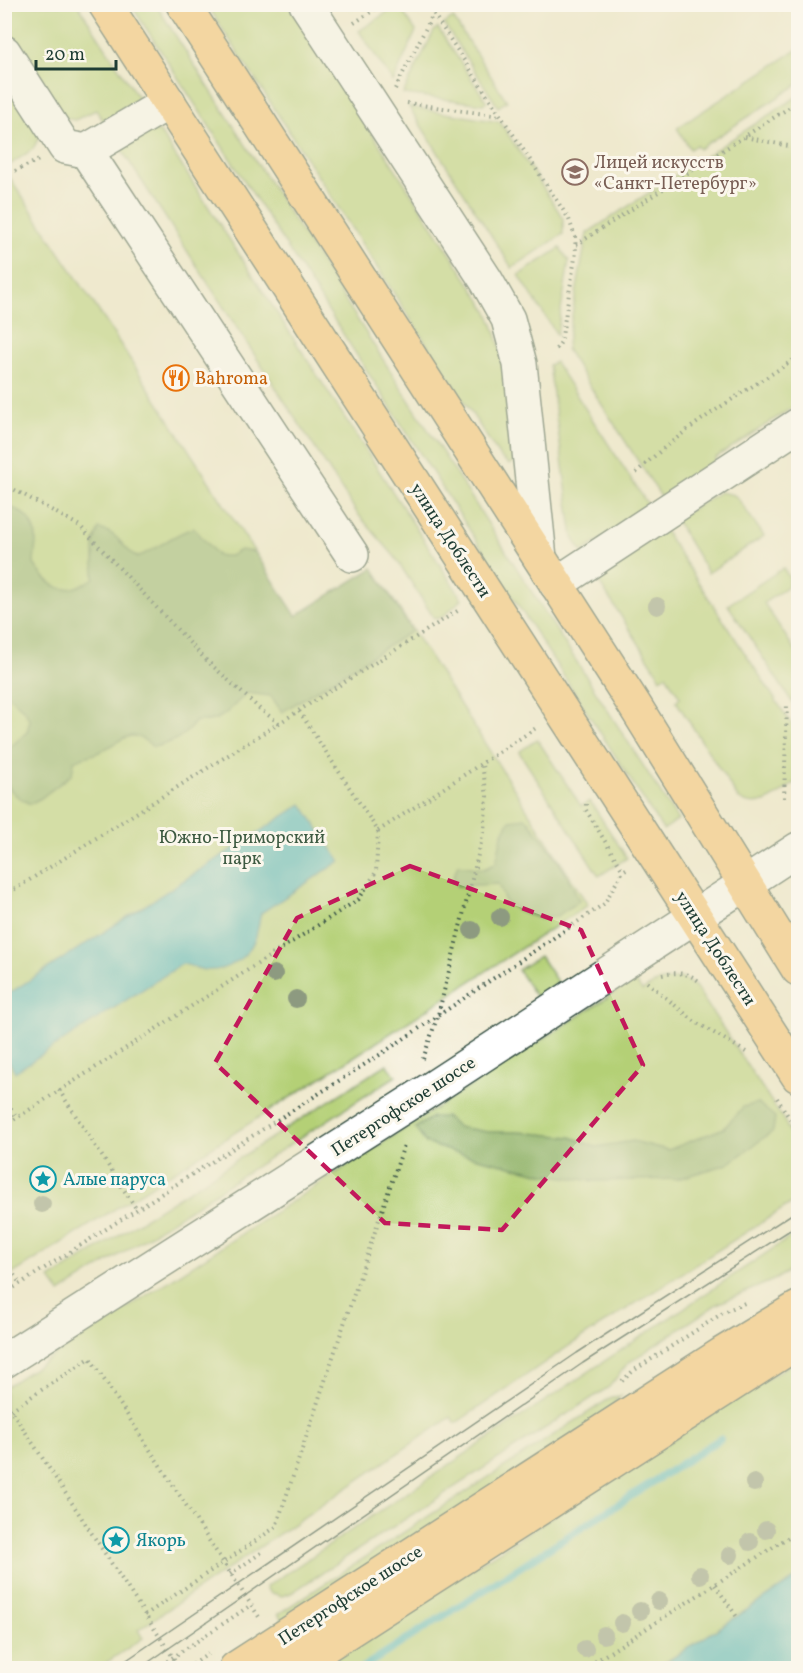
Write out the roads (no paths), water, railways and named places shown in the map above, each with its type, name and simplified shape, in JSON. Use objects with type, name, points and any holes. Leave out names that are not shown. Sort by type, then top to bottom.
[{"type":"main road","name":"улица Доблести","points":[[105,4],[695,917],[786,1084]]},
{"type":"main road","points":[[183,4],[548,571],[798,969]]},
{"type":"main road","name":"Петергофское шоссе","points":[[236,1668],[722,1354],[798,1308]]},
{"type":"main road","name":"Петергофское шоссе","points":[[291,1668],[798,1342]]},
{"type":"street","points":[[306,4],[486,280],[508,319],[520,364],[548,571],[798,425]]},
{"type":"street","points":[[4,52],[76,149],[352,555]]},
{"type":"street","points":[[76,149],[169,102]]},
{"type":"street","name":"Петергофское шоссе","points":[[4,1361],[414,1100],[798,849]]},
{"type":"water","points":[[302,804],[340,861],[261,913],[253,944],[243,957],[229,966],[214,970],[182,964],[15,1072],[5,1055],[5,996]]},
{"type":"water","points":[[798,1577],[798,1668],[657,1668]]},
{"type":"waterway","points":[[362,1668],[720,1439]]},
{"type":"tram line","points":[[115,1668],[577,1353],[798,1210]]},
{"type":"tram line","points":[[140,1668],[583,1363],[798,1225]]},
{"type":"place","name":"Лицей искусств «Санкт-Петербург»","points":[[575,172]]},
{"type":"place","name":"Bahroma","points":[[176,378]]},
{"type":"place","name":"Алые паруса","points":[[43,1179]]},
{"type":"place","name":"Якорь","points":[[116,1540]]},
{"type":"park label","name":"Южно-Приморский парк","points":[[242,847]]}]
